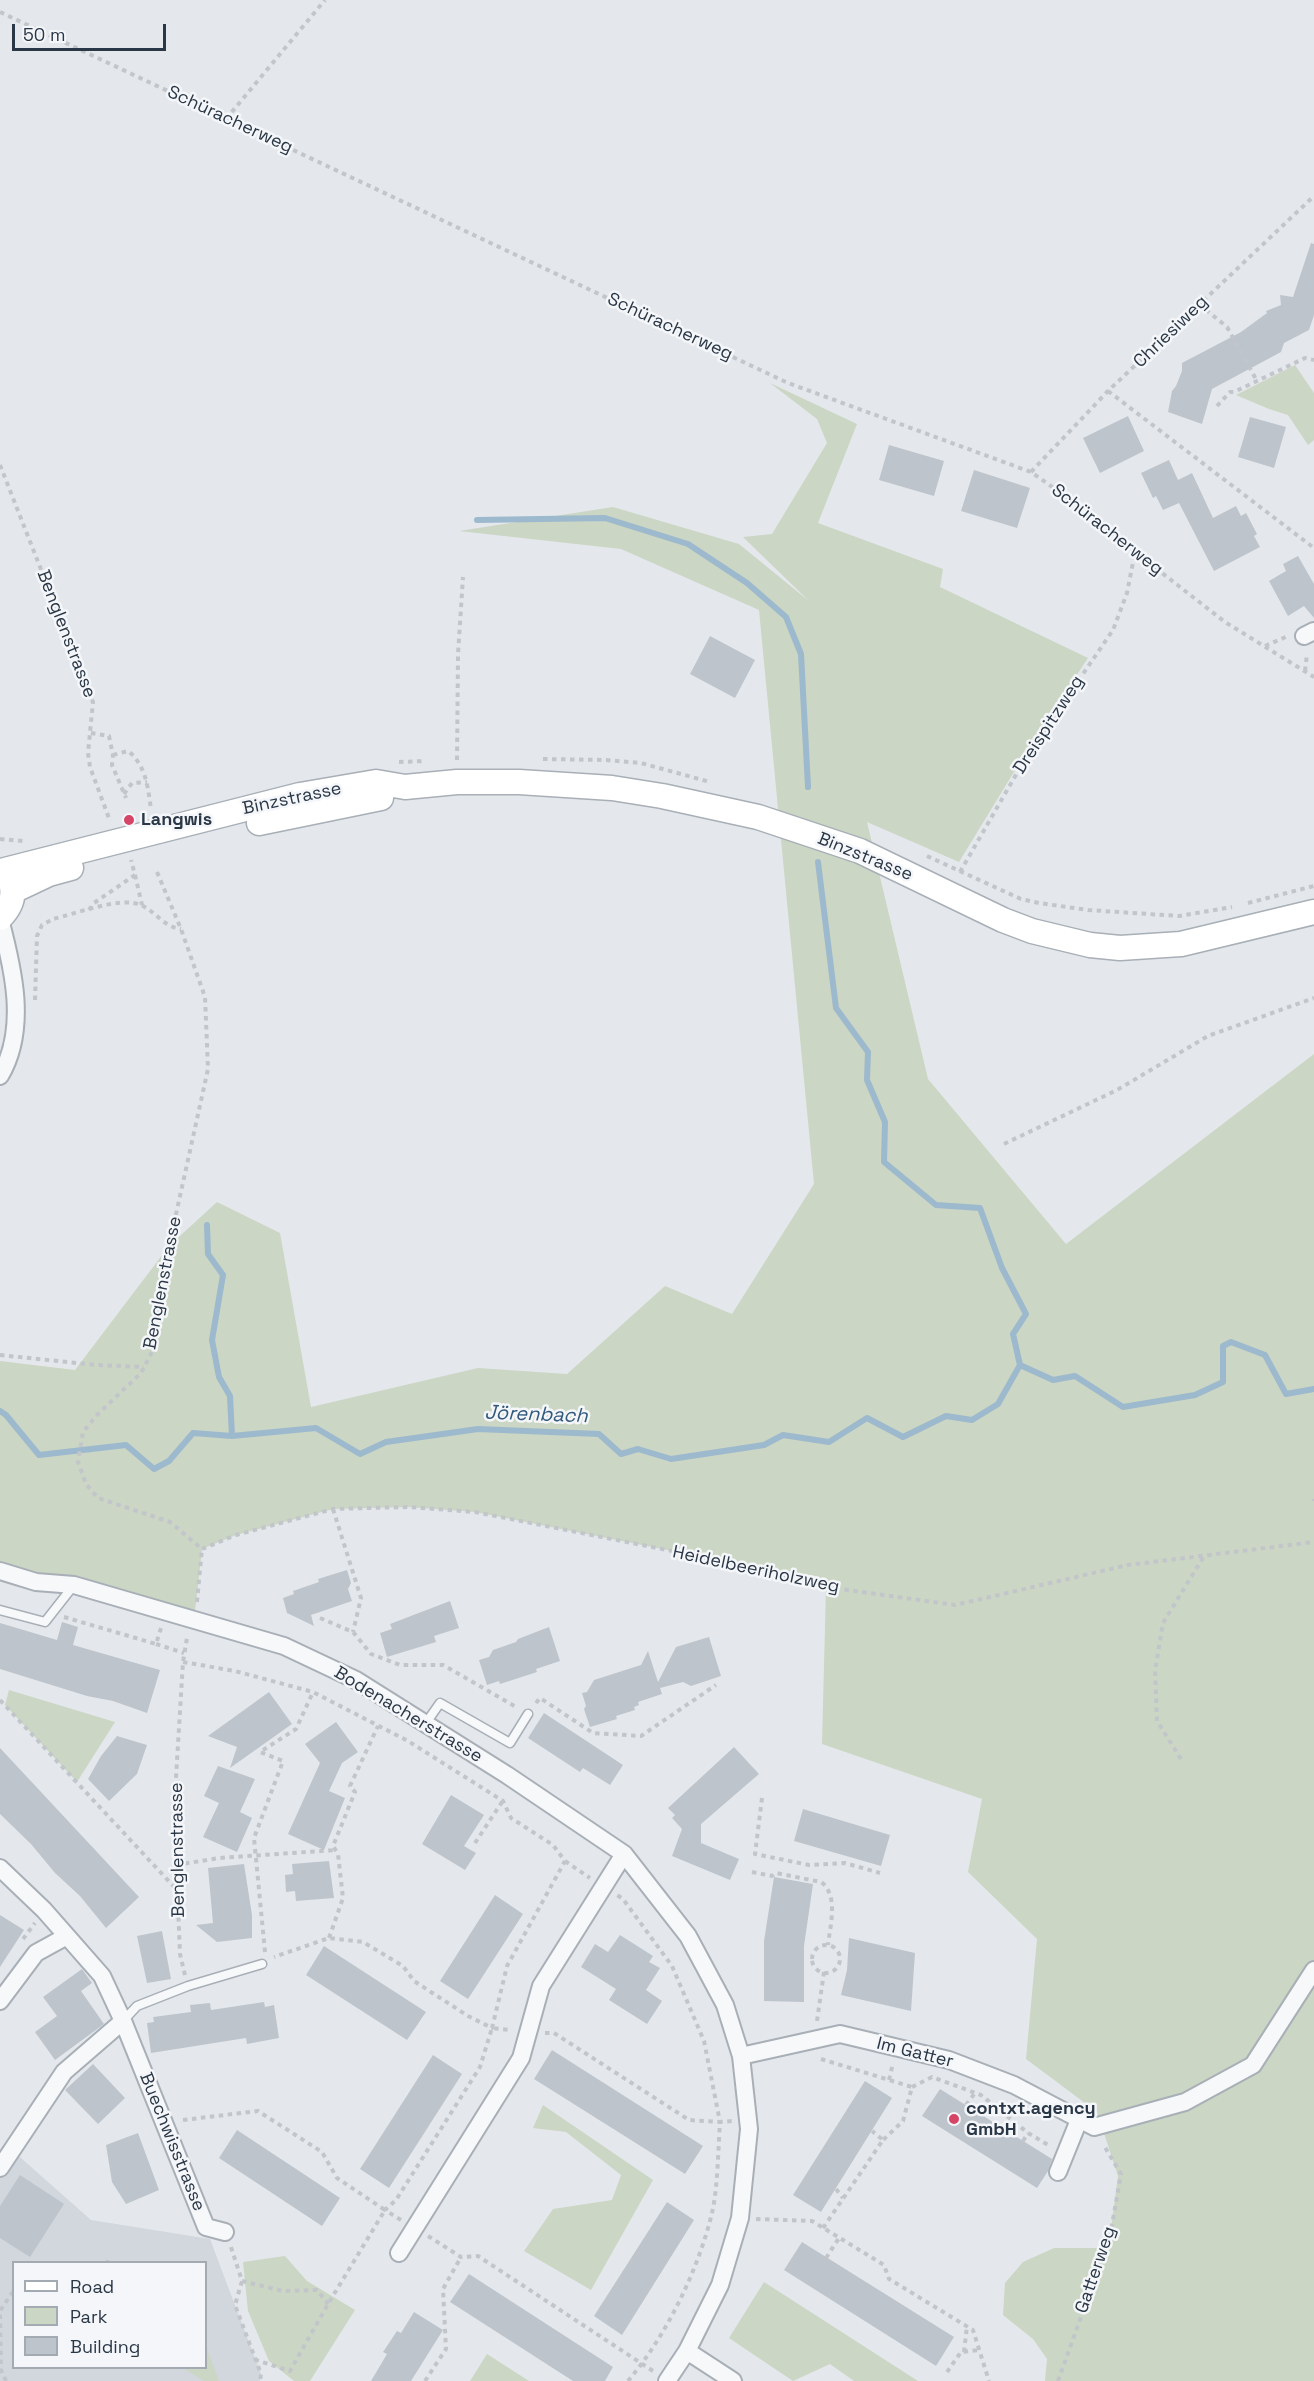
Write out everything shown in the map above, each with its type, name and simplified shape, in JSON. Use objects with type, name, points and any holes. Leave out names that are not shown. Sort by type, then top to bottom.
[{"type":"main road","name":"Binzstrasse","points":[[6,876],[49,874],[123,848],[300,795],[376,782],[405,787],[457,771],[519,782],[601,788],[706,804],[758,817],[860,851],[1032,931],[1070,941],[1120,948],[1181,944],[1314,912]]},
{"type":"main road","points":[[0,918],[12,901],[6,876]]},
{"type":"street","points":[[0,918],[10,956],[16,994],[15,1024],[9,1057],[1,1072]]},
{"type":"street","name":"Bodenacherstrasse","points":[[0,1571],[36,1582],[74,1585],[284,1646],[356,1680],[426,1723],[624,1854],[688,1936],[725,2005],[741,2056],[749,2128],[740,2218],[720,2285],[687,2352],[661,2377]]},
{"type":"street","points":[[399,2253],[521,2058],[541,1986],[624,1854]]},
{"type":"street","name":"Buechwisstrasse","points":[[0,1868],[44,1910],[102,1976],[123,2021],[206,2227],[225,2232]]},
{"type":"street","points":[[0,2001],[36,1953],[67,1936]]},
{"type":"street","points":[[1058,2172],[1066,2154],[1087,2124],[1185,2102],[1253,2065],[1314,1970]]},
{"type":"street","points":[[0,2168],[64,2072],[123,2021]]},
{"type":"street","name":"Im Gatter","points":[[741,2056],[840,2034],[949,2060],[1014,2085],[1087,2124]]},
{"type":"street","points":[[687,2352],[733,2381]]},
{"type":"lane","points":[[0,1610],[45,1623],[74,1585]]},
{"type":"lane","points":[[426,1723],[440,1703],[510,1743],[528,1714]]},
{"type":"lane","points":[[123,2021],[137,2006],[188,1986],[262,1964]]},
{"type":"path","points":[[226,119],[325,0]]},
{"type":"path","name":"Schüracherweg","points":[[0,12],[788,383],[1031,472],[1099,520],[1135,552],[1225,622],[1314,677]]},
{"type":"path","name":"Chriesiweg","points":[[1031,472],[1108,391],[1314,196]]},
{"type":"path","points":[[1199,304],[1227,327],[1257,381]]},
{"type":"path","points":[[1217,406],[1230,392],[1305,358],[1314,360]]},
{"type":"path","points":[[1108,391],[1314,548]]},
{"type":"path","name":"Benglenstrasse","points":[[0,465],[93,702],[88,753],[90,768],[123,848],[142,905]]},
{"type":"path","name":"Dreispitzweg","points":[[946,892],[960,872],[1025,759],[1113,630],[1127,593],[1135,552]]},
{"type":"path","points":[[457,771],[458,654],[463,578]]},
{"type":"path","points":[[1264,647],[1285,636]]},
{"type":"path","points":[[90,733],[109,736],[113,755],[112,765],[125,796],[132,783],[147,782]]},
{"type":"path","points":[[113,755],[128,751],[135,757],[147,782],[151,809]]},
{"type":"path","points":[[457,771],[469,759]]},
{"type":"path","points":[[537,759],[606,759],[640,763],[721,784]]},
{"type":"path","points":[[447,760],[457,771]]},
{"type":"path","points":[[395,762],[426,761]]},
{"type":"path","points":[[141,812],[161,807]]},
{"type":"path","points":[[89,910],[123,848],[120,817]]},
{"type":"path","points":[[99,823],[123,848]]},
{"type":"path","points":[[0,839],[28,841]]},
{"type":"path","points":[[923,855],[1021,898],[1088,910],[1179,916],[1209,912],[1314,886]]},
{"type":"path","name":"Benglenstrasse","points":[[157,872],[181,929],[205,997],[208,1069],[169,1246],[154,1348],[141,1373],[97,1415],[83,1432],[78,1462],[86,1484],[98,1498],[170,1522],[202,1549]]},
{"type":"path","points":[[35,1004],[37,936],[42,925],[53,919],[128,901],[142,905],[172,928],[181,929]]},
{"type":"path","points":[[1004,1144],[1117,1090],[1208,1036],[1314,998]]},
{"type":"path","points":[[0,1355],[96,1365],[144,1367]]},
{"type":"path","name":"Heidelbeeriholzweg","points":[[202,1549],[236,1535],[333,1509],[408,1507],[475,1512],[728,1562],[826,1587],[955,1605],[1128,1565],[1314,1542]]},
{"type":"path","points":[[333,1509],[361,1598],[353,1632]]},
{"type":"path","points":[[197,1606],[202,1549]]},
{"type":"path","points":[[1181,1759],[1157,1721],[1155,1671],[1163,1623],[1205,1555]]},
{"type":"path","points":[[156,1644],[166,1611]]},
{"type":"path","points":[[52,1614],[184,1653]]},
{"type":"path","points":[[320,1618],[353,1632],[371,1654],[400,1665],[443,1665],[528,1714],[540,1698],[593,1733],[640,1736],[716,1685]]},
{"type":"path","name":"Benglenstrasse","points":[[187,1638],[183,1662],[174,1810],[180,1954],[188,1986]]},
{"type":"path","points":[[183,1662],[235,1671],[312,1692],[408,1742],[503,1801],[511,1818],[553,1845],[565,1861],[624,1899],[672,1966],[704,2041],[720,2122],[712,2212],[697,2259],[670,2320],[642,2364],[628,2381]]},
{"type":"path","points":[[312,1692],[296,1729],[260,1752],[283,1761],[254,1838],[265,1962],[279,1953],[329,1938],[363,1942],[403,1966],[414,1982],[468,2016],[492,2028],[554,2033],[689,2120],[720,2122]]},
{"type":"path","points":[[0,1700],[178,1891]]},
{"type":"path","points":[[329,1938],[343,1898],[336,1850],[333,1846],[355,1792],[350,1786],[378,1726]]},
{"type":"path","points":[[475,1843],[515,1781]]},
{"type":"path","points":[[762,1798],[755,1854],[809,1865],[845,1863],[880,1873]]},
{"type":"path","points":[[176,1865],[219,1858],[336,1850]]},
{"type":"path","points":[[256,2360],[290,2371],[385,2210],[396,2200],[480,2067],[507,1966],[565,1861]]},
{"type":"path","points":[[752,1872],[772,1876],[776,1873],[821,1882],[826,1886],[832,1909],[828,1945]]},
{"type":"path","points":[[828,1945],[836,1949],[840,1961],[835,1969],[824,1972],[815,1966],[813,1958],[819,1947],[828,1945]]},
{"type":"path","points":[[815,2040],[824,1972]]},
{"type":"path","points":[[812,2061],[823,2058],[912,2087],[932,2077],[981,2095],[1028,2133],[1066,2154]]},
{"type":"path","points":[[823,2228],[883,2140],[903,2121],[912,2087]]},
{"type":"path","points":[[966,2106],[975,2093]]},
{"type":"path","points":[[177,2111],[183,2120],[258,2110],[322,2152],[337,2178],[385,2210]]},
{"type":"path","name":"Gatterweg","points":[[1058,2381],[1110,2236],[1121,2174],[1087,2124]]},
{"type":"path","points":[[872,2131],[883,2140]]},
{"type":"path","points":[[1023,2141],[1028,2133]]},
{"type":"path","points":[[836,2189],[843,2198]]},
{"type":"path","points":[[740,2218],[812,2221],[884,2265],[889,2279],[973,2330],[989,2381]]},
{"type":"path","points":[[415,2228],[461,2257],[478,2256],[661,2377]]},
{"type":"path","points":[[225,2232],[242,2281],[235,2305],[261,2374],[260,2381]]},
{"type":"path","points":[[826,2258],[839,2238]]},
{"type":"path","points":[[425,2381],[446,2349],[443,2289],[461,2257]]},
{"type":"path","points":[[242,2281],[283,2291],[317,2290],[328,2304]]},
{"type":"path","points":[[6,2381],[1,2370],[0,2311],[12,2293]]},
{"type":"path","points":[[964,2352],[967,2326]]},
{"type":"path","points":[[947,2372],[961,2352],[979,2349]]},
{"type":"shaded area","points":[[12,2150],[91,2220],[210,2239],[261,2374],[260,2381],[0,2381],[0,2168]]},
{"type":"green space","points":[[1295,365],[1314,393],[1314,440],[1308,445],[1288,415],[1236,395]]},
{"type":"green space","points":[[770,383],[857,424],[818,523],[943,569],[940,587],[1088,658],[1031,744],[959,862],[867,822],[928,1079],[1066,1244],[1314,1054],[1314,2381],[1045,2381],[1047,2359],[1033,2339],[1003,2315],[1005,2283],[1023,2262],[1054,2248],[1100,2248],[1110,2236],[1118,2176],[1097,2112],[1026,2059],[1037,1939],[968,1872],[982,1799],[822,1744],[826,1587],[728,1562],[475,1512],[408,1507],[333,1509],[236,1535],[202,1549],[194,1620],[0,1568],[0,1361],[75,1370],[169,1246],[217,1202],[280,1233],[311,1407],[478,1368],[567,1374],[665,1286],[732,1314],[814,1184],[759,610],[621,549],[459,531],[613,507],[739,544],[809,601],[743,537],[772,534],[827,443],[817,419]]},
{"type":"green space","points":[[9,1690],[115,1722],[77,1782],[5,1705]]},
{"type":"green space","points":[[543,2105],[653,2180],[591,2290],[524,2251],[553,2209],[612,2200],[621,2175],[566,2132],[533,2128]]},
{"type":"green space","points":[[285,2256],[307,2281],[355,2310],[310,2381],[294,2381],[269,2361],[248,2311],[243,2262]]},
{"type":"green space","points":[[764,2282],[918,2381],[854,2381],[830,2364],[793,2381],[729,2338]]},
{"type":"green space","points":[[207,2349],[219,2381],[204,2381],[185,2369],[207,2369]]},
{"type":"green space","points":[[487,2354],[529,2381],[470,2381]]},
{"type":"building","points":[[1311,243],[1314,244],[1314,315],[1309,330],[1284,343],[1281,352],[1212,389],[1202,424],[1168,412],[1172,391],[1182,371],[1182,363],[1241,332],[1267,313],[1266,311],[1281,305],[1280,295],[1293,297]]},
{"type":"building","points":[[1128,416],[1144,451],[1100,473],[1083,438]]},
{"type":"building","points":[[1250,417],[1286,427],[1274,468],[1238,457]]},
{"type":"building","points":[[889,445],[944,461],[934,496],[879,480]]},
{"type":"building","points":[[1169,460],[1178,480],[1192,473],[1213,518],[1236,506],[1241,516],[1246,513],[1257,534],[1254,536],[1260,547],[1214,571],[1179,503],[1163,510],[1156,496],[1153,498],[1141,473]]},
{"type":"building","points":[[974,470],[1030,488],[1017,528],[961,511]]},
{"type":"building","points":[[1298,556],[1314,584],[1314,618],[1304,606],[1288,616],[1269,581],[1286,571],[1283,564]]},
{"type":"building","points":[[710,636],[755,660],[735,698],[690,674]]},
{"type":"building","points":[[347,1570],[351,1583],[348,1589],[352,1601],[311,1615],[314,1626],[287,1613],[283,1598],[294,1594],[293,1591],[319,1582],[318,1579]]},
{"type":"building","points":[[450,1601],[459,1628],[434,1636],[436,1642],[387,1657],[380,1633],[392,1629],[390,1624]]},
{"type":"building","points":[[62,1622],[78,1627],[73,1645],[160,1670],[147,1713],[0,1669],[0,1623],[57,1640]]},
{"type":"building","points":[[549,1627],[560,1661],[536,1669],[537,1672],[500,1684],[499,1681],[487,1685],[479,1660],[489,1657],[493,1650]]},
{"type":"building","points":[[709,1637],[721,1676],[691,1686],[683,1682],[660,1688],[662,1694],[638,1702],[639,1705],[634,1707],[635,1710],[616,1716],[617,1719],[590,1727],[582,1693],[587,1692],[594,1680],[641,1665],[648,1651],[658,1682],[676,1647]]},
{"type":"building","points":[[269,1692],[292,1724],[230,1768],[237,1747],[208,1736]]},
{"type":"building","points":[[544,1713],[623,1765],[610,1785],[583,1768],[580,1772],[528,1738]]},
{"type":"building","points":[[336,1722],[358,1752],[342,1763],[329,1791],[345,1798],[324,1850],[288,1834],[320,1763],[305,1744]]},
{"type":"building","points":[[117,1736],[147,1745],[137,1774],[109,1801],[88,1779],[101,1756]]},
{"type":"building","points":[[734,1747],[759,1774],[701,1824],[701,1843],[739,1859],[730,1880],[672,1856],[682,1829],[672,1818],[675,1815],[668,1808]]},
{"type":"building","points":[[0,1748],[139,1897],[106,1928],[80,1896],[55,1873],[31,1844],[0,1814]]},
{"type":"building","points":[[218,1766],[255,1779],[240,1812],[252,1818],[237,1852],[203,1837],[219,1803],[204,1796]]},
{"type":"building","points":[[451,1795],[484,1815],[464,1846],[476,1853],[465,1870],[422,1844]]},
{"type":"building","points":[[803,1809],[890,1835],[881,1866],[794,1841]]},
{"type":"building","points":[[329,1861],[334,1898],[296,1901],[295,1891],[286,1892],[285,1875],[293,1874],[292,1864]]},
{"type":"building","points":[[244,1864],[252,1915],[252,1938],[217,1942],[196,1925],[213,1923],[208,1868]]},
{"type":"building","points":[[774,1877],[813,1884],[804,1946],[804,2002],[764,2001],[764,1941]]},
{"type":"building","points":[[495,1895],[523,1914],[468,1999],[440,1981]]},
{"type":"building","points":[[0,1915],[24,1930],[0,1967]]},
{"type":"building","points":[[162,1931],[171,1979],[147,1983],[137,1936]]},
{"type":"building","points":[[620,1935],[653,1956],[649,1962],[660,1968],[646,1990],[662,2001],[647,2024],[609,2000],[616,1989],[581,1967],[595,1944],[608,1952]]},
{"type":"building","points":[[849,1938],[915,1953],[911,2011],[841,1995],[847,1970]]},
{"type":"building","points":[[324,1946],[426,2012],[407,2040],[306,1975]]},
{"type":"building","points":[[82,1969],[92,1983],[81,1991],[104,2024],[55,2060],[35,2032],[57,2016],[43,1997]]},
{"type":"building","points":[[264,2002],[265,2007],[274,2005],[279,2038],[247,2044],[246,2038],[151,2053],[147,2023],[154,2022],[153,2017],[191,2012],[190,2005],[210,2003],[211,2010]]},
{"type":"building","points":[[552,2050],[703,2146],[685,2174],[534,2079]]},
{"type":"building","points":[[433,2055],[462,2074],[389,2188],[360,2169]]},
{"type":"building","points":[[93,2064],[125,2098],[98,2124],[65,2090]]},
{"type":"building","points":[[865,2081],[892,2098],[821,2212],[793,2195]]},
{"type":"building","points":[[940,2089],[1052,2159],[1048,2171],[1037,2188],[922,2116]]},
{"type":"building","points":[[237,2130],[340,2198],[322,2226],[219,2158]]},
{"type":"building","points":[[138,2133],[159,2190],[126,2204],[112,2182],[106,2145]]},
{"type":"building","points":[[20,2175],[64,2204],[30,2257],[0,2238],[0,2206]]},
{"type":"building","points":[[667,2202],[694,2220],[622,2335],[594,2316]]},
{"type":"building","points":[[802,2242],[954,2337],[936,2366],[784,2270]]},
{"type":"building","points":[[469,2274],[613,2367],[605,2381],[573,2381],[450,2302]]},
{"type":"building","points":[[414,2312],[443,2330],[411,2381],[371,2381],[387,2354],[383,2352],[397,2331],[401,2333]]},
{"type":"waterway","points":[[477,520],[605,518],[688,544],[747,583],[786,617],[801,654],[808,787]]},
{"type":"waterway","points":[[818,862],[836,1008],[868,1052],[867,1080],[885,1122],[884,1162],[936,1205],[980,1208],[1002,1268],[1026,1314],[1013,1334],[1020,1365]]},
{"type":"waterway","points":[[207,1225],[208,1254],[223,1275],[212,1340],[219,1377],[230,1396],[232,1436]]},
{"type":"waterway","name":"Jörenbach","points":[[0,1411],[6,1415],[39,1455],[126,1445],[154,1469],[169,1461],[193,1433],[232,1436],[316,1428],[360,1454],[386,1442],[478,1429],[599,1434],[621,1454],[638,1449],[671,1459],[764,1445],[783,1435],[829,1442],[867,1418],[903,1437],[946,1416],[972,1420],[998,1404],[1020,1365],[1053,1380],[1075,1376],[1123,1407],[1195,1395],[1223,1382],[1223,1346],[1231,1342],[1265,1355],[1286,1394],[1314,1389]]},
{"type":"place","name":"Langwis","points":[[129,820]]},
{"type":"place","name":"contxt.agency GmbH","points":[[954,2119]]}]
